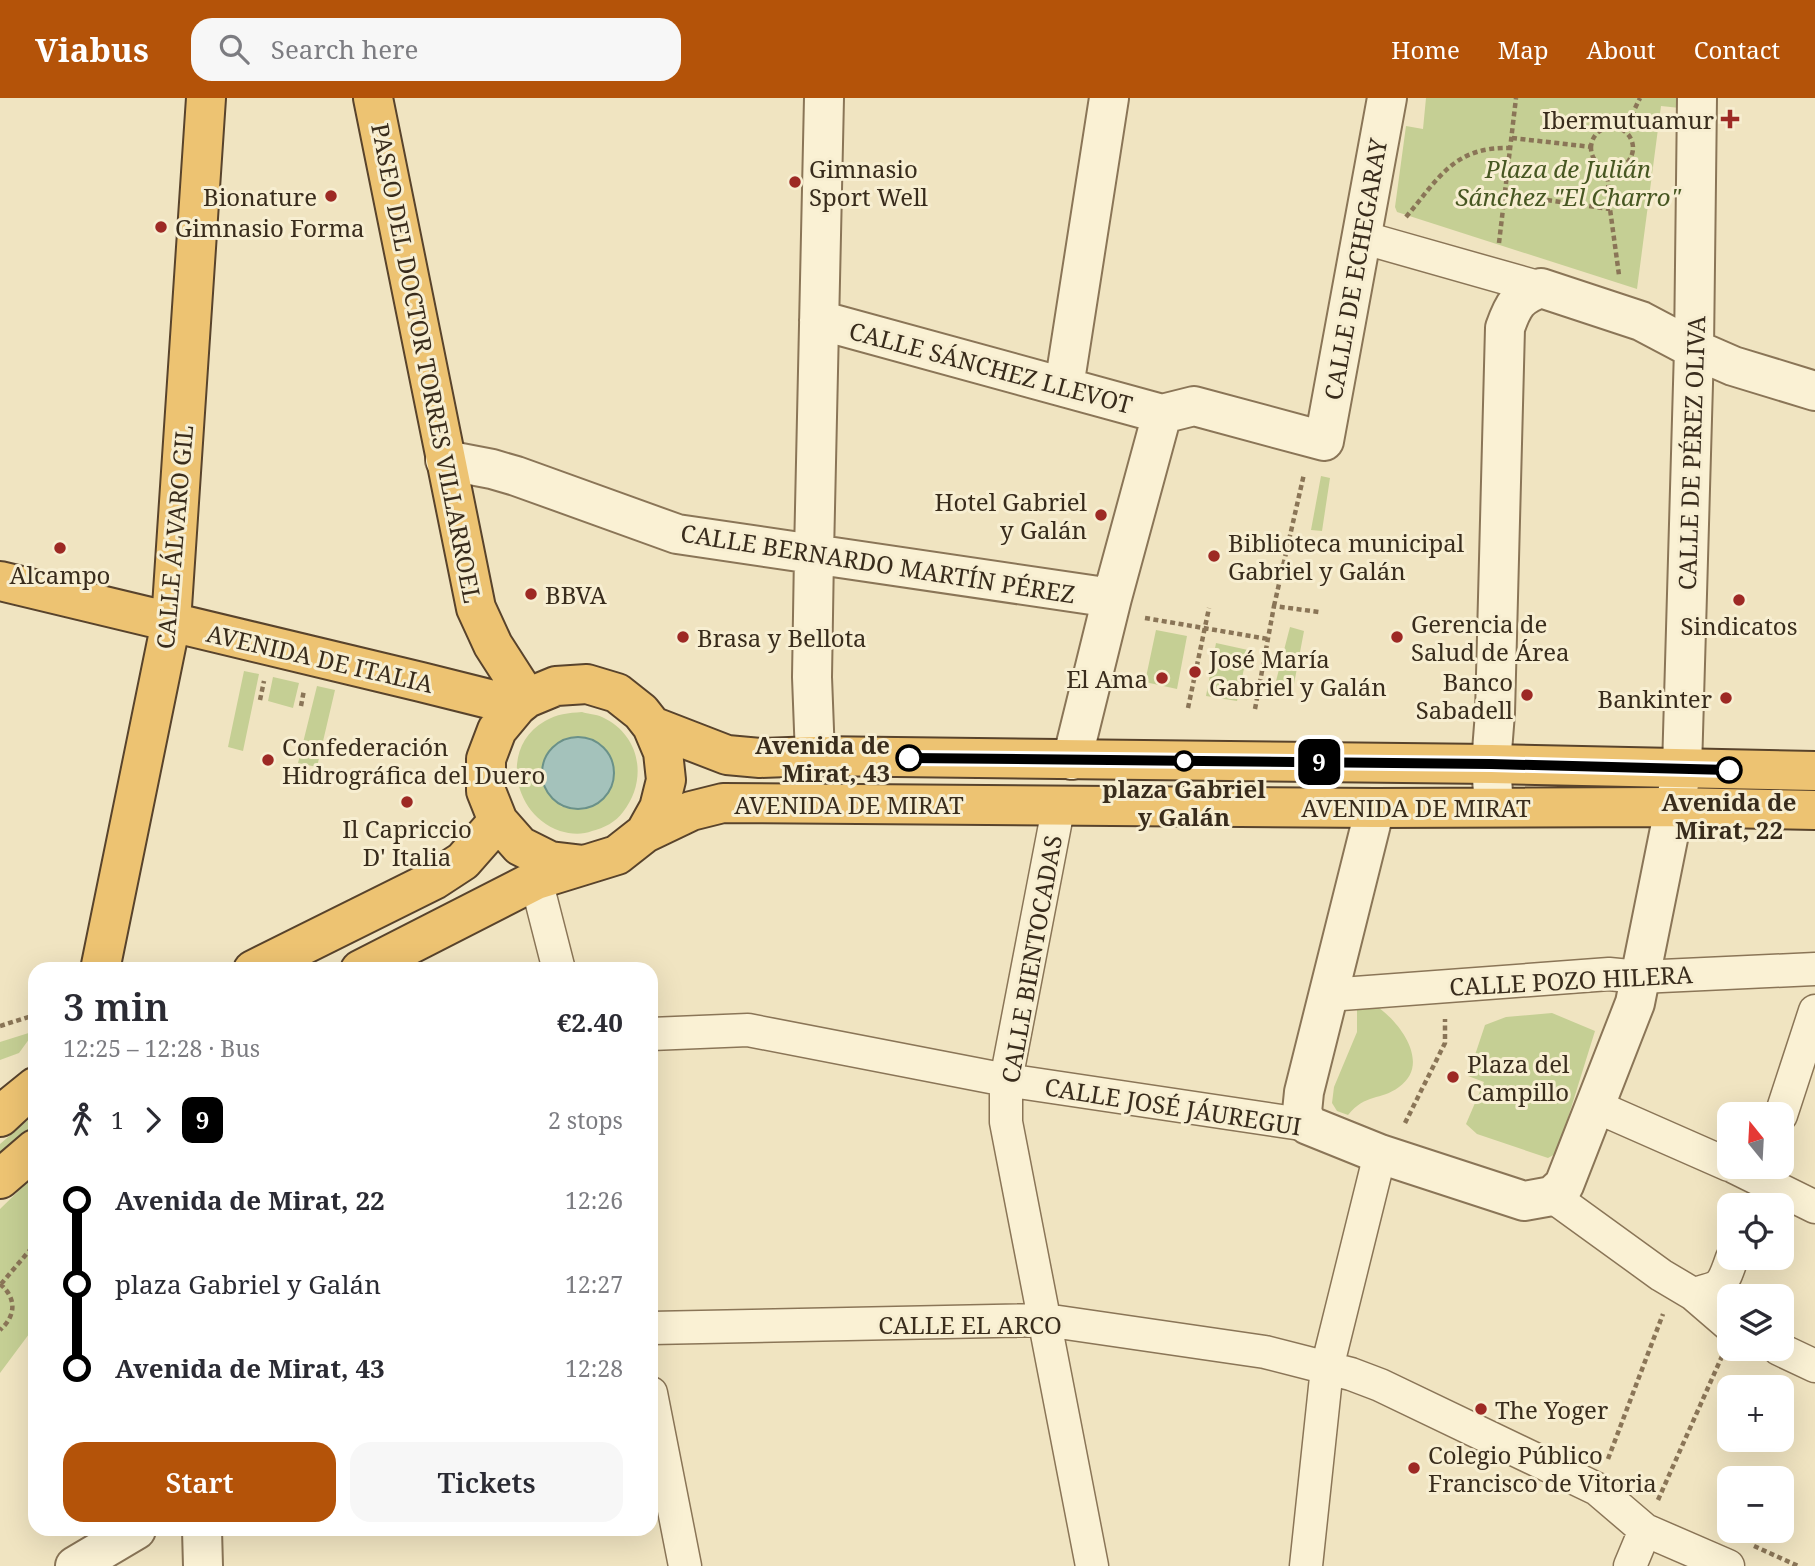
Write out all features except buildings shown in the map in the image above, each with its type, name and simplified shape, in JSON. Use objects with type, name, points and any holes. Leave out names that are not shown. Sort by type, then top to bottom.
[{"type":"highway","name":"CALLE ÁLVARO GIL","points":[[102,962],[171,622],[206,98]]},
{"type":"highway","name":"PASEO DEL DOCTOR TORRES VILLARROEL","points":[[373,98],[476,608],[522,702]]},
{"type":"highway","name":"AVENIDA DE ITALIA","points":[[0,581],[522,702]]},
{"type":"highway","points":[[386,962],[536,880],[617,855],[645,833],[659,808],[666,780],[663,752],[652,726],[641,712],[617,693],[587,684],[556,686],[522,702],[497,730],[486,759],[486,791],[498,821],[520,846],[550,861],[584,865]]},
{"type":"highway","name":"AVENIDA DE MIRAT","points":[[652,726],[727,755],[760,758],[1491,764],[1815,771]]},
{"type":"highway","name":"AVENIDA DE MIRAT","points":[[645,833],[691,811],[723,803],[1375,808],[1675,807],[1815,810]]},
{"type":"highway","points":[[269,962],[434,880],[463,862],[498,821]]},
{"type":"highway","points":[[0,1179],[28,1155]]},
{"type":"street","points":[[816,757],[812,677],[824,98]]},
{"type":"street","points":[[1064,387],[1109,98]]},
{"type":"street","name":"CALLE DE ECHEGARAY","points":[[1318,439],[1372,240],[1387,98]]},
{"type":"street","name":"CALLE DE PÉREZ OLIVA","points":[[1640,977],[1682,769],[1694,349],[1697,98]]},
{"type":"street","points":[[1372,240],[1541,288],[1641,321],[1733,366],[1815,391]]},
{"type":"street","points":[[1494,807],[1491,764],[1495,713],[1505,328],[1516,304],[1525,294],[1541,288]]},
{"type":"street","name":"CALLE SÁNCHEZ LLEVOT","points":[[819,320],[1162,414]]},
{"type":"street","points":[[1072,760],[1124,607],[1162,414],[1194,406],[1318,439]]},
{"type":"street","name":"CALLE BERNARDO MARTÍN PÉREZ","points":[[445,460],[516,476],[677,534],[814,554],[1124,607]]},
{"type":"street","name":"CALLE BIENTOCADAS","points":[[1059,804],[1006,1080],[1006,1122],[1092,1566]]},
{"type":"street","points":[[1308,1125],[1303,1112],[1304,1092],[1375,808]]},
{"type":"street","points":[[536,880],[557,962]]},
{"type":"street","name":"CALLE POZO HILERA","points":[[1328,995],[1609,974],[1640,977],[1815,969]]},
{"type":"street","points":[[1640,977],[1635,1003],[1595,1106],[1563,1185],[1552,1196],[1661,1275],[1693,1294],[1717,1327]]},
{"type":"street","points":[[1786,1102],[1809,1048],[1815,1011]]},
{"type":"street","name":"CALLE JOSÉ JÁUREGUI","points":[[658,1034],[748,1030],[1006,1080],[1308,1125],[1380,1154],[1524,1201],[1552,1196]]},
{"type":"street","points":[[1595,1106],[1717,1160]]},
{"type":"street","points":[[1306,1566],[1327,1368],[1380,1154]]},
{"type":"street","points":[[1752,1180],[1815,1207]]},
{"type":"street","points":[[1693,1294],[1718,1288],[1728,1270]]},
{"type":"street","name":"CALLE EL ARCO","points":[[658,1328],[1045,1320],[1265,1352],[1351,1374],[1380,1385],[1597,1489],[1645,1530],[1728,1566]]},
{"type":"street","points":[[1794,1356],[1815,1366]]},
{"type":"street","points":[[658,1429],[685,1566]]},
{"type":"street","points":[[1630,1566],[1645,1530]]},
{"type":"street","points":[[75,1566],[126,1536]]},
{"type":"street","points":[[202,1536],[203,1566]]},
{"type":"path","points":[[1496,276],[1516,98]]},
{"type":"path","points":[[1624,131],[1640,98]]},
{"type":"path","points":[[1612,127],[1624,131],[1633,142],[1632,156],[1621,167],[1614,169],[1601,165],[1592,154],[1595,135],[1612,127]]},
{"type":"path","points":[[1512,138],[1591,147]]},
{"type":"path","points":[[1372,240],[1462,158],[1481,149],[1511,148]]},
{"type":"path","points":[[1607,168],[1619,278]]},
{"type":"path","points":[[1505,194],[1610,209]]},
{"type":"path","points":[[1255,709],[1274,606],[1318,439]]},
{"type":"path","points":[[1274,606],[1320,612]]},
{"type":"path","points":[[1124,607],[1205,628],[1268,639]]},
{"type":"path","points":[[1188,708],[1209,608]]},
{"type":"path","points":[[260,700],[266,676]]},
{"type":"path","points":[[301,706],[306,684]]},
{"type":"path","points":[[1404,1125],[1445,1043],[1446,986]]},
{"type":"path","points":[[0,1026],[28,1017]]},
{"type":"path","points":[[0,1330],[12,1316],[13,1307],[8,1290],[1,1284],[28,1252]]},
{"type":"path","points":[[1597,1489],[1663,1312]]},
{"type":"path","points":[[1645,1530],[1717,1360]]},
{"type":"path","points":[[1757,1547],[1798,1566]]},
{"type":"green space","name":"Plaza de Julián Sánchez \"El Charro\"","points":[[1426,98],[1680,98],[1680,108],[1661,106],[1637,289],[1397,212],[1395,207],[1406,126],[1423,129]]},
{"type":"green space","points":[[1321,476],[1330,478],[1322,531],[1311,530]]},
{"type":"green space","points":[[1290,627],[1304,631],[1294,684],[1276,681]]},
{"type":"green space","points":[[1156,630],[1187,636],[1177,689],[1145,682]]},
{"type":"green space","points":[[1216,643],[1248,650],[1237,701],[1206,696]]},
{"type":"green space","points":[[244,671],[259,674],[243,751],[228,747]]},
{"type":"green space","points":[[273,677],[299,683],[293,708],[268,701]]},
{"type":"green space","points":[[317,686],[335,690],[317,767],[298,763]]},
{"type":"green space","points":[[582,712],[602,717],[625,735],[632,747],[638,773],[631,799],[620,816],[601,828],[576,834],[560,831],[544,823],[531,811],[522,796],[517,763],[521,747],[531,733],[545,721],[563,714]],"holes":[[[608,753],[614,777],[606,791],[582,808],[560,806]]]},
{"type":"green space","points":[[1373,1004],[1401,1030],[1412,1054],[1413,1066],[1409,1077],[1399,1087],[1361,1103],[1348,1115],[1337,1111],[1332,1103],[1334,1087],[1357,1032],[1357,1006]]},
{"type":"green space","points":[[1552,1013],[1595,1031],[1557,1153],[1548,1158],[1477,1134],[1466,1124],[1484,1082],[1468,1076],[1485,1025],[1506,1017]]},
{"type":"green space","points":[[28,1033],[28,1041],[19,1053],[0,1060],[0,1042]]},
{"type":"green space","points":[[28,1120],[28,1133],[0,1158],[0,1144]]},
{"type":"green space","points":[[28,1182],[28,1335],[0,1373],[0,1209]]},
{"type":"water","points":[[585,737],[604,747],[612,759],[612,787],[604,799],[592,807],[571,809],[552,799],[544,787],[542,766],[552,747],[564,739]]},
{"type":"bus line","name":"9","points":[[909,758],[1491,764],[1729,770]]},
{"type":"place","name":"Ibermutuamur","points":[[1730,119]]},
{"type":"place","name":"Gimnasio Sport Well","points":[[795,182]]},
{"type":"place","name":"Bionature","points":[[331,196]]},
{"type":"place","name":"Gimnasio Forma","points":[[161,227]]},
{"type":"place","name":"Hotel Gabriel y Galán","points":[[1101,515]]},
{"type":"place","name":"Alcampo","points":[[60,548]]},
{"type":"place","name":"Biblioteca municipal Gabriel y Galán","points":[[1214,556]]},
{"type":"place","name":"BBVA","points":[[531,594]]},
{"type":"place","name":"Sindicatos","points":[[1739,600]]},
{"type":"place","name":"Brasa y Bellota","points":[[683,637]]},
{"type":"place","name":"Gerencia de Salud de Área","points":[[1397,637]]},
{"type":"place","name":"José María Gabriel y Galán","points":[[1195,672]]},
{"type":"place","name":"El Ama","points":[[1162,678]]},
{"type":"place","name":"Banco Sabadell","points":[[1527,695]]},
{"type":"place","name":"Bankinter","points":[[1726,698]]},
{"type":"place","name":"Avenida de Mirat, 43","points":[[909,758]]},
{"type":"place","name":"Confederación Hidrográfica del Duero","points":[[268,760]]},
{"type":"place","name":"plaza Gabriel y Galán","points":[[1184,761]]},
{"type":"place","name":"Avenida de Mirat, 22","points":[[1729,770]]},
{"type":"place","name":"Il Capriccio D' Italia","points":[[407,802]]},
{"type":"place","name":"Plaza del Campillo","points":[[1453,1077]]},
{"type":"place","name":"The Yoger","points":[[1481,1409]]},
{"type":"place","name":"Colegio Público Francisco de Vitoria","points":[[1414,1468]]}]
